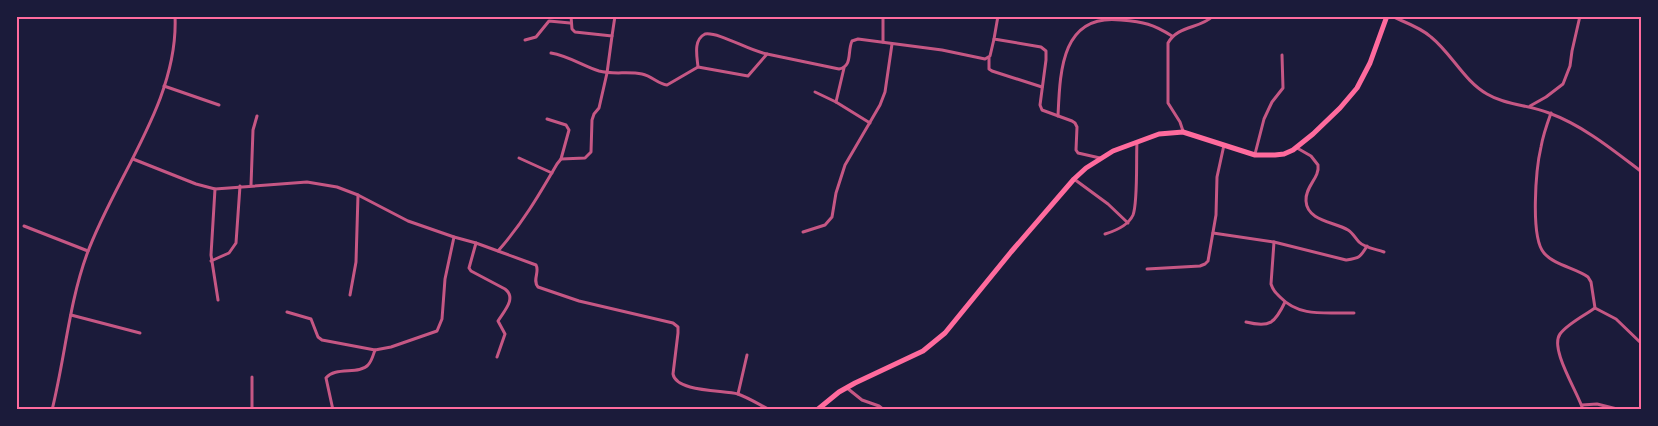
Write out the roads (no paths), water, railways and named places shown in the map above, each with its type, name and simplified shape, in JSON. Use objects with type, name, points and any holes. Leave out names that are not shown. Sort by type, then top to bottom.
[{"type":"main road","points":[[817,410],[828,399],[846,388],[923,351],[945,332],[1074,179],[1100,158],[1137,141],[1159,134],[1183,132],[1255,155],[1284,154],[1296,147],[1313,134],[1340,108],[1357,88],[1370,63],[1386,16]]},
{"type":"street","points":[[52,410],[88,251],[104,212],[133,159],[164,86],[172,58],[175,16]]},
{"type":"street","points":[[571,16],[570,23],[575,32],[612,36]]},
{"type":"street","points":[[561,159],[585,158],[591,152],[592,120],[599,108],[607,72],[615,16]]},
{"type":"street","points":[[883,16],[883,42]]},
{"type":"street","points":[[998,16],[989,58],[989,69],[1042,87]]},
{"type":"street","points":[[1183,132],[1180,122],[1168,104],[1168,43],[1177,32],[1204,22],[1213,16]]},
{"type":"street","points":[[1390,16],[1408,23],[1431,37],[1468,78],[1488,95],[1551,113],[1585,130],[1642,172]]},
{"type":"street","points":[[1529,106],[1546,97],[1563,84],[1570,66],[1580,16]]},
{"type":"street","points":[[1058,116],[1062,73],[1068,47],[1080,28],[1090,22],[1115,19],[1146,23],[1156,26],[1172,36]]},
{"type":"street","points":[[525,40],[536,37],[549,22],[570,23]]},
{"type":"street","points":[[698,67],[696,46],[699,38],[709,33],[757,52],[839,69],[844,68]]},
{"type":"street","points":[[994,39],[1042,47],[1046,51],[1040,108],[1075,123],[1076,150],[1078,153],[1100,158]]},
{"type":"street","points":[[836,102],[844,68],[848,64],[852,41],[883,42],[989,58]]},
{"type":"street","points":[[803,232],[825,225],[832,217],[842,172],[880,105],[885,92],[892,44]]},
{"type":"street","points":[[551,53],[565,56],[588,67],[607,72],[632,72],[650,76],[664,85],[673,82],[698,67],[748,76],[767,54]]},
{"type":"street","points":[[1255,155],[1264,119],[1272,102],[1283,88],[1282,55]]},
{"type":"street","points":[[164,86],[219,104]]},
{"type":"street","points":[[815,92],[836,102],[870,123]]},
{"type":"street","points":[[1551,113],[1541,144],[1538,163],[1536,217],[1538,244],[1548,258],[1588,277],[1591,282],[1594,308]]},
{"type":"street","points":[[251,185],[253,130],[257,116]]},
{"type":"street","points":[[498,250],[514,232],[534,204],[561,159],[569,130],[568,127],[547,119]]},
{"type":"street","points":[[1105,234],[1128,223],[1133,215],[1137,141]]},
{"type":"street","points":[[1148,269],[1194,267],[1205,264],[1208,261],[1216,215],[1217,177],[1224,145]]},
{"type":"street","points":[[1296,147],[1311,156],[1318,165],[1317,174],[1306,193],[1307,207],[1310,213],[1317,218],[1350,231],[1359,242],[1384,252]]},
{"type":"street","points":[[518,158],[552,172]]},
{"type":"street","points":[[133,159],[196,184],[215,189],[251,185],[316,183],[337,187],[358,195],[408,221],[498,250],[536,265],[538,269],[536,284],[545,290],[579,301],[673,324],[678,327],[673,374],[677,383],[738,394],[770,410]]},
{"type":"street","points":[[1074,179],[1108,204],[1128,223]]},
{"type":"street","points":[[211,261],[229,253],[236,243],[240,186]]},
{"type":"street","points":[[215,189],[211,261],[218,300]]},
{"type":"street","points":[[350,296],[356,262],[359,216],[358,195]]},
{"type":"street","points":[[24,226],[88,251]]},
{"type":"street","points":[[1214,233],[1274,242],[1346,260],[1358,259],[1367,246]]},
{"type":"street","points":[[287,312],[311,319],[318,337],[322,340],[375,350],[391,347],[432,333],[439,327],[442,319],[446,278],[454,237]]},
{"type":"street","points":[[1274,242],[1273,290],[1285,302],[1299,310],[1327,314],[1354,313]]},
{"type":"street","points":[[476,243],[469,264],[471,271],[505,289],[511,296],[498,321],[505,334],[497,357]]},
{"type":"street","points":[[1246,322],[1264,325],[1272,323],[1280,313],[1285,302]]},
{"type":"street","points":[[1594,308],[1616,319],[1642,344]]},
{"type":"street","points":[[1583,410],[1572,386],[1558,344],[1560,334],[1594,308]]},
{"type":"street","points":[[72,315],[140,333]]},
{"type":"street","points":[[333,410],[327,376],[334,372],[364,368],[370,362],[375,350]]},
{"type":"street","points":[[738,394],[746,354]]},
{"type":"street","points":[[252,377],[252,410]]},
{"type":"street","points":[[846,388],[862,400],[879,406],[884,410]]},
{"type":"street","points":[[1582,405],[1597,404],[1621,410]]}]
